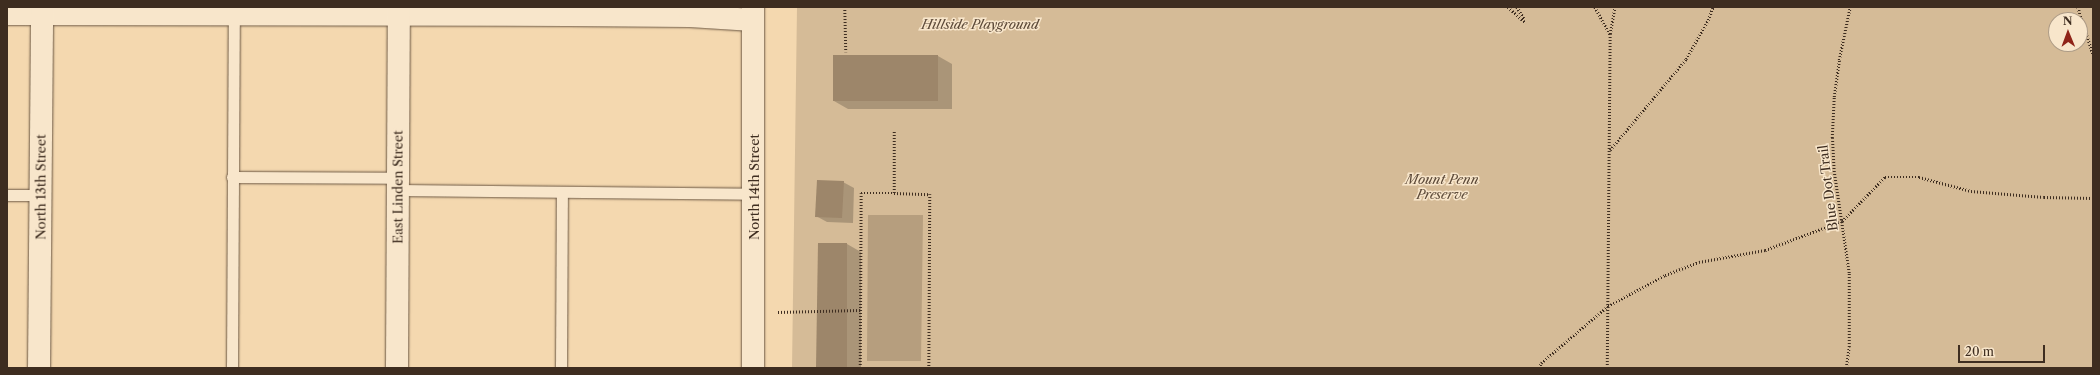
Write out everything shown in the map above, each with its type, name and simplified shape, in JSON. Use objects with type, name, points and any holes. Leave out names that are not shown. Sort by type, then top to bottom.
[{"type":"street","points":[[7,14],[42,11],[569,11],[690,16],[753,13]]},
{"type":"street","name":"North 13th Street","points":[[40,368],[42,11]]},
{"type":"street","name":"East Linden Street","points":[[397,368],[399,11]]},
{"type":"street","name":"North 14th Street","points":[[753,13],[753,368]]},
{"type":"lane","points":[[232,368],[234,11]]},
{"type":"lane","points":[[232,177],[562,192],[754,194]]},
{"type":"lane","points":[[561,368],[562,192]]},
{"type":"lane","points":[[7,195],[41,196]]},
{"type":"path","points":[[846,7],[846,52]]},
{"type":"path","points":[[1508,7],[1526,23],[1517,7]]},
{"type":"path","points":[[1595,7],[1610,34]]},
{"type":"path","points":[[1607,368],[1610,34],[1615,7]]},
{"type":"path","points":[[1609,151],[1686,59],[1708,20],[1713,7]]},
{"type":"path","name":"Blue Dot Trail","points":[[1846,368],[1849,347],[1849,273],[1834,172],[1832,138],[1834,97],[1839,60],[1850,7]]},
{"type":"path","points":[[2078,7],[2093,54]]},
{"type":"path","points":[[894,131],[894,193]]},
{"type":"path","points":[[1539,368],[1541,363],[1608,306],[1665,275],[1699,262],[1765,250],[1842,221],[1885,177],[1919,177],[1971,191],[2044,197],[2093,198]]},
{"type":"path","points":[[860,368],[861,193],[894,193],[930,194],[929,368]]},
{"type":"path","points":[[784,312],[860,310]]},
{"type":"green space","name":"Mount Penn Preserve","points":[[797,7],[2093,7],[2093,368],[792,368]]},
{"type":"shaded area","points":[[868,215],[923,215],[921,361],[867,361]]},
{"type":"building","points":[[833,55],[938,55],[938,101],[833,101]]},
{"type":"building","points":[[817,180],[844,181],[842,218],[815,217]]},
{"type":"building","points":[[818,243],[847,243],[847,368],[816,368]]},
{"type":"park label","name":"Hillside Playground","points":[[980,24]]}]
